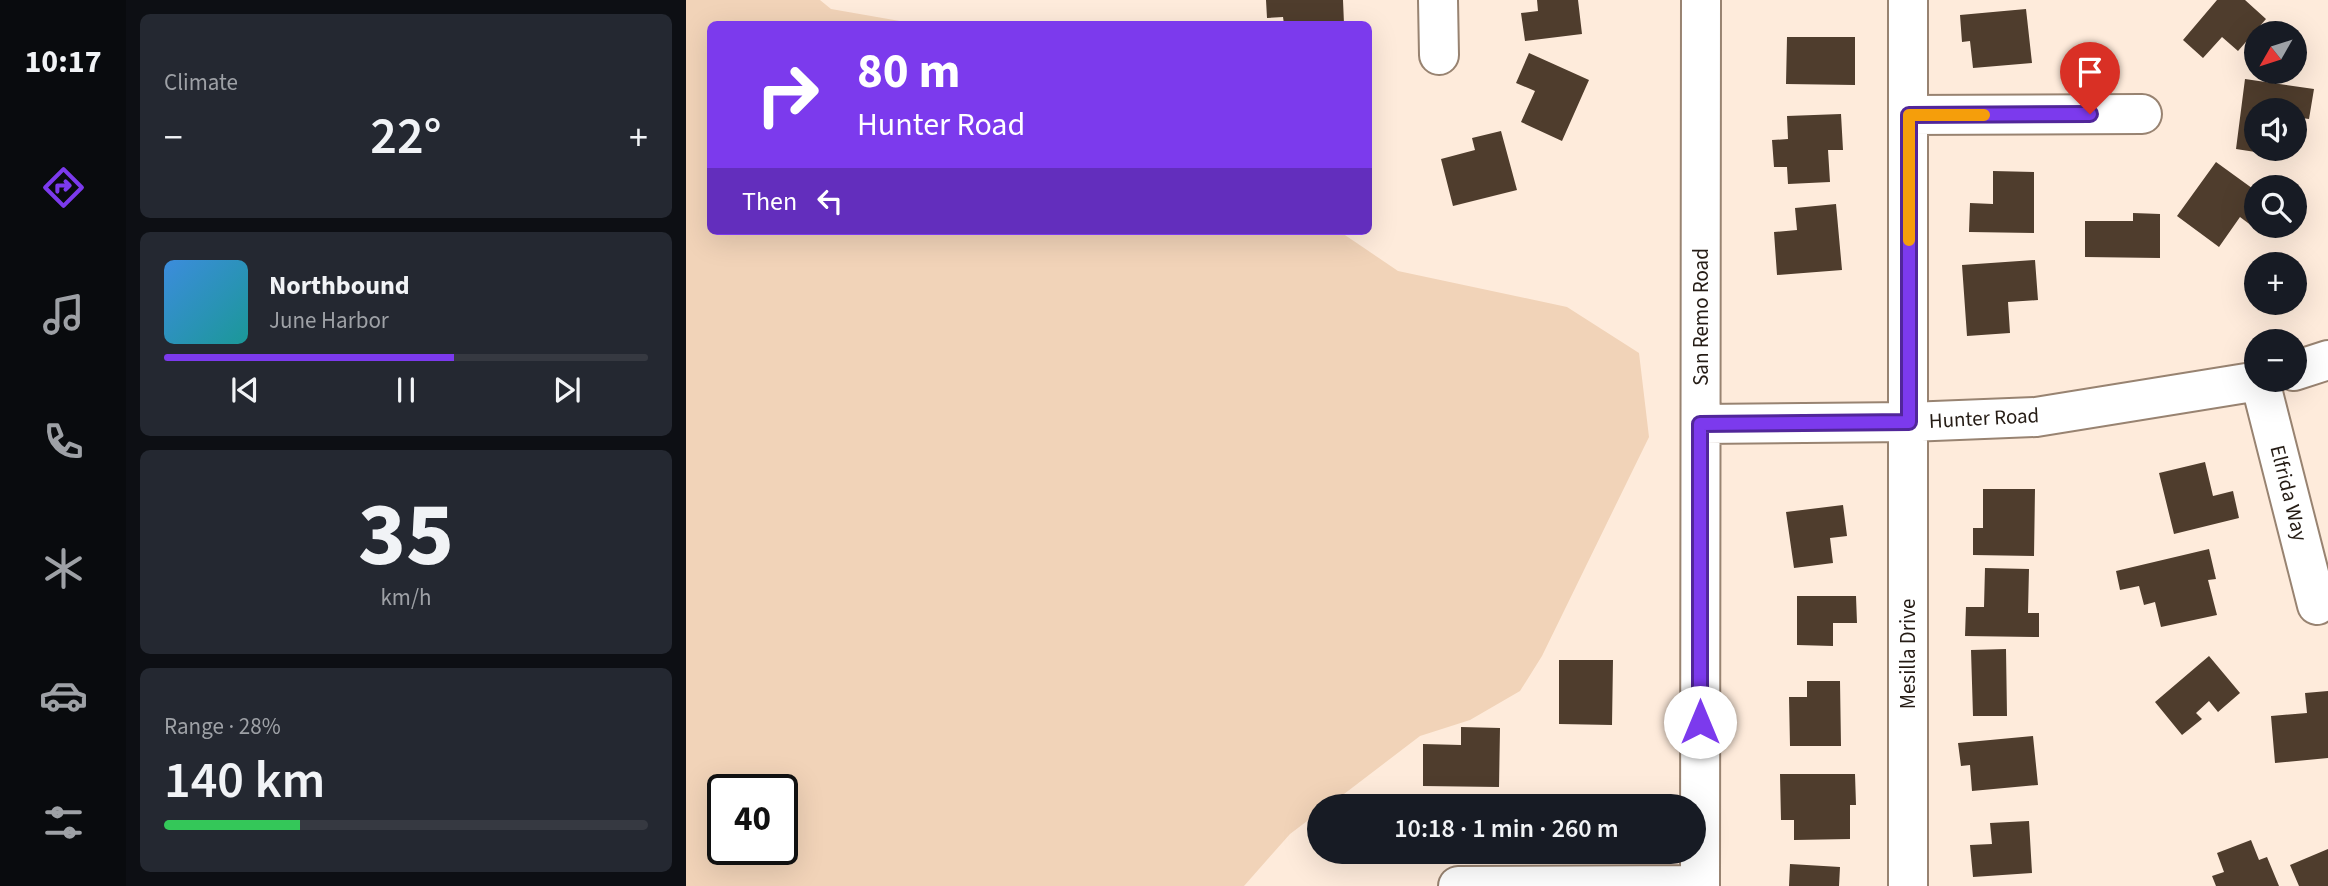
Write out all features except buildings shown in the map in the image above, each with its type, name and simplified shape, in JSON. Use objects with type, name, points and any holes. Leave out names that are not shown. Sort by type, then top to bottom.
[{"type":"street","points":[[1438,0],[1439,55]]},
{"type":"street","name":"San Remo Road","points":[[1700,886],[1701,0]]},
{"type":"street","name":"Mesilla Drive","points":[[1908,0],[1908,886]]},
{"type":"street","points":[[1909,115],[2142,114]]},
{"type":"street","name":"Hunter Road","points":[[2307,366],[2328,360]]},
{"type":"street","name":"Hunter Road","points":[[1700,424],[1909,422],[2036,417],[2244,382]]},
{"type":"street","name":"Elfrida Way","points":[[2276,392],[2317,605]]},
{"type":"street","points":[[1458,886],[1700,886]]},
{"type":"shaded area","points":[[686,0],[820,0],[831,9],[900,21],[707,21],[707,235],[1345,235],[1398,271],[1567,307],[1639,353],[1649,437],[1542,656],[1520,691],[1470,720],[1420,736],[1344,794],[1307,794],[1307,821],[1290,834],[1244,886],[686,886]]},
{"type":"slow traffic","points":[[1909,240],[1909,115],[1984,115]]},
{"type":"route","points":[[1700,722],[1700,424],[1909,422],[1909,115],[2090,114]]}]
